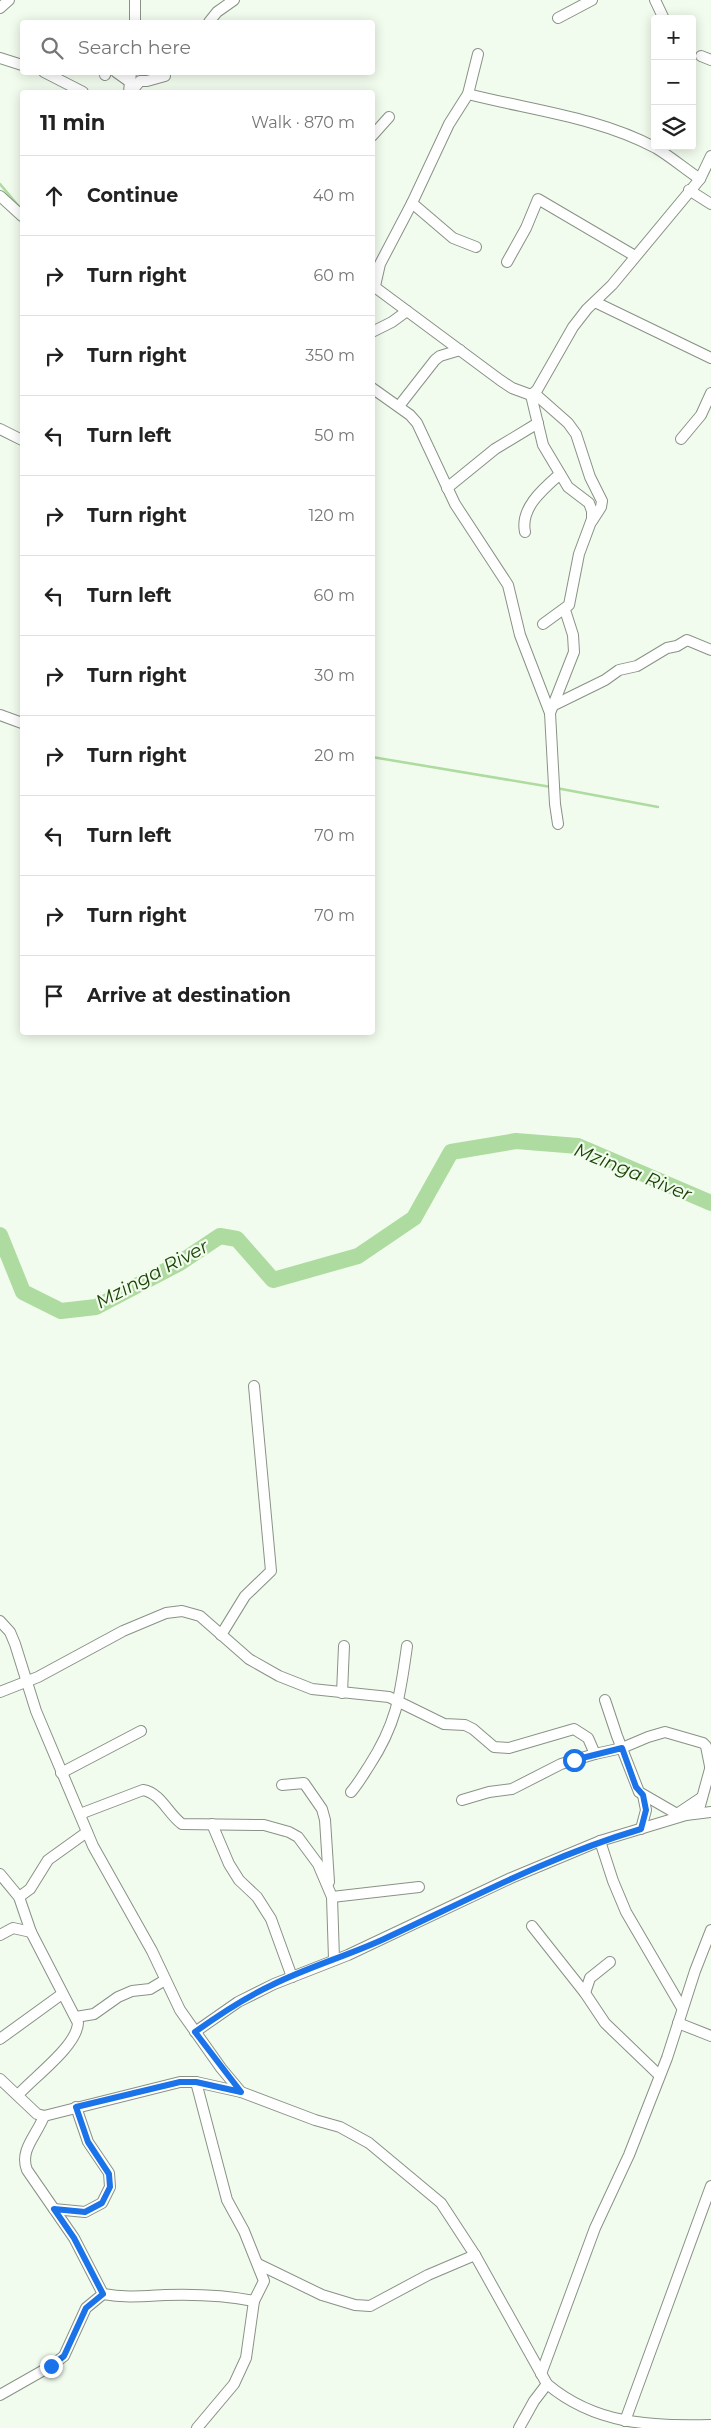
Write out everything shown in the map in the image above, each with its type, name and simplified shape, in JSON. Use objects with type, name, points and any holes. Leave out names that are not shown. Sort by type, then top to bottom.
[{"type":"street","points":[[0,8],[8,0]]},
{"type":"street","points":[[135,0],[135,20]]},
{"type":"street","points":[[211,20],[217,12],[234,0]]},
{"type":"street","points":[[558,18],[592,0]]},
{"type":"street","points":[[655,0],[662,15]]},
{"type":"street","points":[[375,282],[380,264],[412,203],[449,124],[468,94],[478,54]]},
{"type":"street","points":[[0,58],[20,64]]},
{"type":"street","points":[[50,75],[79,90]]},
{"type":"street","points":[[119,75],[130,85],[165,75]]},
{"type":"street","points":[[468,94],[565,115],[621,134],[656,148],[700,178]]},
{"type":"street","points":[[375,133],[389,117]]},
{"type":"street","points":[[543,624],[565,610],[569,605],[579,554],[592,519],[589,503],[572,492],[543,445],[533,394],[573,327],[700,178],[711,156]]},
{"type":"street","points":[[689,190],[711,204]]},
{"type":"street","points":[[0,196],[20,214]]},
{"type":"street","points":[[507,262],[526,228],[538,199],[584,224],[635,256]]},
{"type":"street","points":[[412,203],[453,238],[476,247]]},
{"type":"street","points":[[375,286],[512,388],[533,394],[568,423],[576,434],[590,477],[602,501],[601,507],[589,527]]},
{"type":"street","points":[[595,302],[711,358]]},
{"type":"street","points":[[375,330],[392,322],[407,311]]},
{"type":"street","points":[[399,406],[435,360],[440,356],[460,350]]},
{"type":"street","points":[[375,390],[410,415],[422,430],[447,488],[508,585],[520,635],[551,709],[555,804],[558,824]]},
{"type":"street","points":[[682,439],[701,415],[711,393]]},
{"type":"street","points":[[447,488],[494,449],[538,423]]},
{"type":"street","points":[[0,429],[20,439]]},
{"type":"street","points":[[525,532],[523,520],[530,507],[548,484],[560,474]]},
{"type":"street","points":[[551,709],[574,652],[573,635],[565,610]]},
{"type":"street","points":[[551,709],[605,680],[618,670],[638,666],[667,648],[677,646],[689,639],[711,650]]},
{"type":"street","points":[[0,715],[20,722]]},
{"type":"street","points":[[221,1635],[246,1596],[271,1570],[254,1386]]},
{"type":"street","points":[[0,1692],[26,1682],[110,1637],[166,1613],[175,1611],[192,1612],[210,1624],[248,1659],[279,1676],[312,1689],[389,1697],[444,1724],[466,1725],[473,1729],[488,1744],[499,1749],[574,1729],[588,1738],[595,1754]]},
{"type":"street","points":[[0,1621],[10,1632],[26,1682],[61,1773],[105,1869],[152,1951],[195,2032],[241,2092]]},
{"type":"street","points":[[342,1693],[344,1646]]},
{"type":"street","points":[[351,1792],[385,1739],[399,1701],[407,1646]]},
{"type":"street","points":[[605,1700],[636,1787],[643,1795],[681,1814]]},
{"type":"street","points":[[61,1773],[141,1731]]},
{"type":"street","points":[[462,1800],[489,1792],[512,1789],[561,1764],[622,1748],[666,1732],[686,1736],[706,1746],[711,1770],[698,1813]]},
{"type":"street","points":[[282,1785],[304,1783],[322,1809],[325,1820],[331,1894],[334,1959]]},
{"type":"street","points":[[80,1814],[143,1790],[150,1791],[156,1796],[182,1824],[264,1825],[293,1834],[306,1846],[318,1864],[331,1894]]},
{"type":"street","points":[[641,1829],[646,1810],[643,1795]]},
{"type":"street","points":[[681,1814],[701,1798]]},
{"type":"street","points":[[195,2032],[238,2002],[292,1977],[382,1940],[511,1878],[600,1841],[641,1829],[681,1814],[711,1812]]},
{"type":"street","points":[[212,1824],[229,1864],[243,1885],[257,1897],[271,1919],[292,1977]]},
{"type":"street","points":[[19,1897],[30,1888],[48,1860],[87,1832]]},
{"type":"street","points":[[600,1841],[612,1881],[626,1912],[682,2008]]},
{"type":"street","points":[[0,1875],[19,1897],[31,1932],[78,2022],[76,2034],[58,2056],[18,2095]]},
{"type":"street","points":[[331,1894],[419,1887]]},
{"type":"street","points":[[532,1926],[605,2023],[660,2075]]},
{"type":"street","points":[[0,1935],[13,1928],[31,1932]]},
{"type":"street","points":[[541,2374],[590,2240],[629,2155],[660,2075],[711,1930]]},
{"type":"street","points":[[584,1993],[590,1978],[610,1962]]},
{"type":"street","points":[[76,2017],[94,2014],[118,1997],[132,1991],[150,1989],[166,1980]]},
{"type":"street","points":[[0,2039],[62,1994]]},
{"type":"street","points":[[678,2023],[711,2036]]},
{"type":"street","points":[[0,2079],[38,2114],[44,2116],[180,2082],[196,2082],[241,2092],[315,2120],[340,2127],[369,2143],[441,2203],[475,2254],[547,2384],[563,2398],[590,2410],[625,2421],[657,2426],[711,2425]]},
{"type":"street","points":[[196,2082],[227,2200],[258,2264],[264,2281],[254,2301],[246,2358],[234,2384],[197,2428]]},
{"type":"street","points":[[54,2209],[85,2212],[102,2203],[110,2187],[109,2174],[88,2142],[76,2107]]},
{"type":"street","points":[[44,2116],[24,2153],[24,2161],[27,2170],[74,2238],[103,2294]]},
{"type":"street","points":[[625,2421],[711,2186]]},
{"type":"street","points":[[258,2264],[322,2295],[355,2305],[370,2306],[428,2275],[475,2254]]},
{"type":"street","points":[[2,2392],[51,2366],[64,2356],[86,2308],[103,2294],[126,2298],[165,2295],[223,2295],[254,2301]]},
{"type":"street","points":[[519,2428],[534,2401],[547,2384]]},
{"type":"waterway","points":[[0,184],[20,208]]},
{"type":"waterway","points":[[375,758],[551,787]]},
{"type":"waterway","points":[[556,788],[658,807]]},
{"type":"waterway","name":"Mzinga River","points":[[0,1235],[23,1292],[61,1311],[96,1307],[178,1264],[220,1236],[237,1239],[273,1280],[358,1256],[414,1218],[451,1152],[516,1141],[578,1146],[711,1203]]},
{"type":"route","points":[[51,2366],[64,2356],[77,2322],[86,2308],[103,2294],[74,2238],[54,2209],[85,2212],[102,2203],[110,2187],[109,2174],[88,2142],[76,2107],[180,2082],[196,2082],[241,2092],[220,2068],[195,2032],[238,2002],[274,1984],[382,1940],[511,1878],[573,1851],[641,1829],[646,1810],[643,1795],[639,1792],[632,1779],[622,1748],[574,1760]]}]
